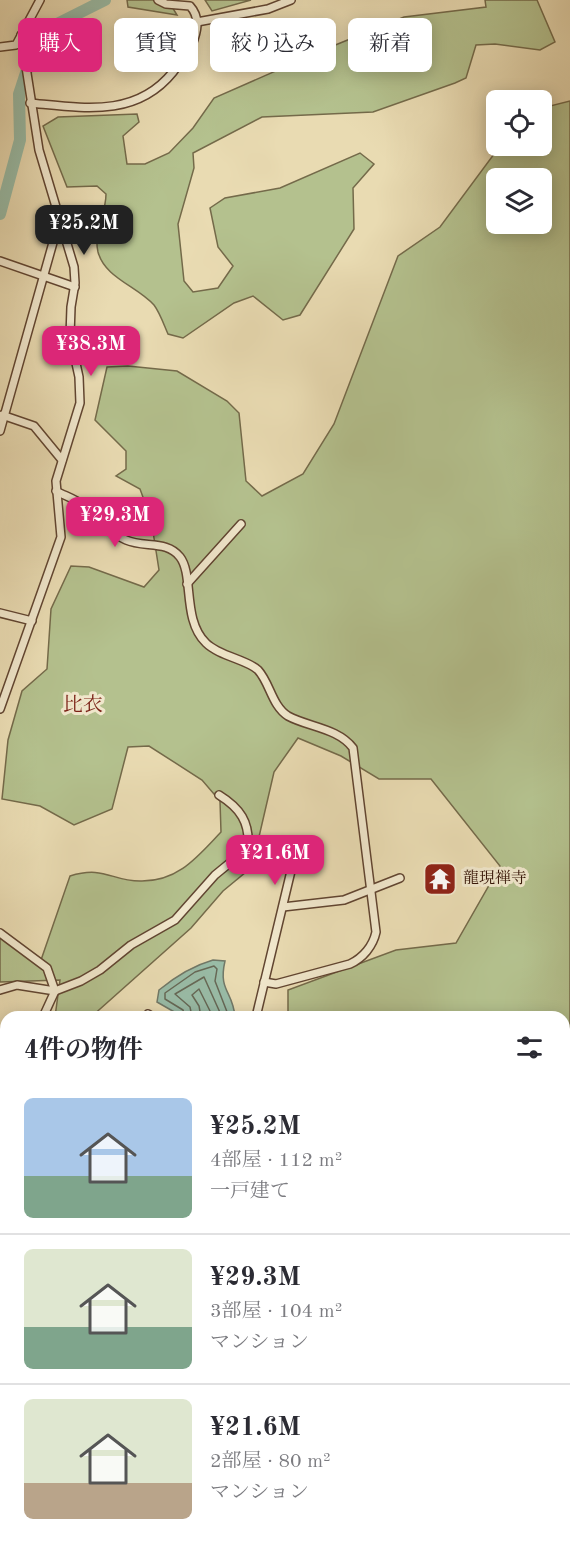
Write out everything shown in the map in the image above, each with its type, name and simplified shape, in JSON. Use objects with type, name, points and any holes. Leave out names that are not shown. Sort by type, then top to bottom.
[{"type":"street","points":[[30,18],[40,0]]},
{"type":"street","points":[[158,0],[166,4],[190,6],[196,12],[197,18]]},
{"type":"street","points":[[198,22],[268,9],[291,0]]},
{"type":"street","points":[[0,47],[16,45],[18,41]]},
{"type":"street","points":[[0,709],[61,537],[61,514],[56,491],[62,460],[80,403],[79,377],[70,336],[71,307],[75,287],[74,267],[39,150],[26,72]]},
{"type":"street","points":[[30,104],[65,108],[103,108],[153,93],[171,72]]},
{"type":"street","points":[[0,431],[2,415],[54,239],[64,228]]},
{"type":"street","points":[[0,261],[75,287]]},
{"type":"street","points":[[2,415],[34,426],[62,460]]},
{"type":"street","points":[[56,491],[84,506],[109,531],[128,541],[171,548],[181,558],[190,609],[205,642],[257,669],[280,708],[289,716],[332,733],[353,748],[376,932],[374,942],[359,959],[350,964],[284,982],[264,982]]},
{"type":"street","points":[[187,584],[241,524]]},
{"type":"street","points":[[0,613],[32,621]]},
{"type":"street","points":[[0,990],[16,985],[55,991],[81,981],[100,970],[131,945],[169,924],[215,874],[248,848],[248,829],[241,813],[219,795]]},
{"type":"street","points":[[257,1011],[291,871]]},
{"type":"street","points":[[283,907],[344,900],[400,878]]},
{"type":"street","points":[[0,933],[47,968],[55,991],[46,1011]]},
{"type":"shaded area","points":[[127,0],[168,0],[177,15],[128,7]]},
{"type":"shaded area","points":[[205,0],[251,0],[212,11]]},
{"type":"shaded area","points":[[485,0],[537,0],[555,42],[540,50],[495,44],[476,45],[466,78],[455,83],[373,112],[262,117],[193,153],[194,168],[178,224],[184,281],[193,292],[218,288],[233,266],[218,247],[210,208],[225,198],[280,188],[360,153],[374,164],[353,188],[354,229],[300,315],[283,320],[253,296],[234,303],[183,338],[168,334],[154,305],[107,269],[98,252],[97,244],[106,194],[97,186],[67,187],[43,126],[58,117],[137,114],[139,122],[123,136],[127,164],[145,164],[169,153],[193,128],[214,98],[273,72],[336,72],[336,45],[348,40],[348,72],[432,72],[432,18],[402,18],[486,7]]},
{"type":"shaded area","points":[[570,101],[570,1011],[288,1011],[288,990],[396,950],[456,943],[500,866],[431,779],[379,779],[341,756],[298,738],[274,772],[252,867],[223,891],[191,928],[98,1011],[56,1011],[60,980],[0,982],[0,931],[41,960],[70,876],[92,872],[132,881],[167,877],[187,866],[221,832],[220,801],[202,780],[149,746],[128,747],[112,809],[74,825],[40,806],[2,799],[8,740],[22,691],[47,669],[51,609],[71,566],[89,567],[144,587],[159,570],[151,519],[140,489],[116,476],[126,469],[126,451],[95,420],[107,367],[128,366],[177,371],[227,401],[239,413],[246,481],[262,496],[303,474],[334,424],[398,256],[440,227],[493,156],[552,156],[552,106]]},
{"type":"water","points":[[225,961],[223,979],[234,1011],[173,1011],[157,1002],[159,990],[165,985],[205,962]]},
{"type":"waterway","points":[[0,214],[20,140],[19,94],[39,33],[105,0]]},
{"type":"place","name":"龍現禅寺","points":[[440,879]]},
{"type":"district","name":"比衣","points":[[83,706]]}]
